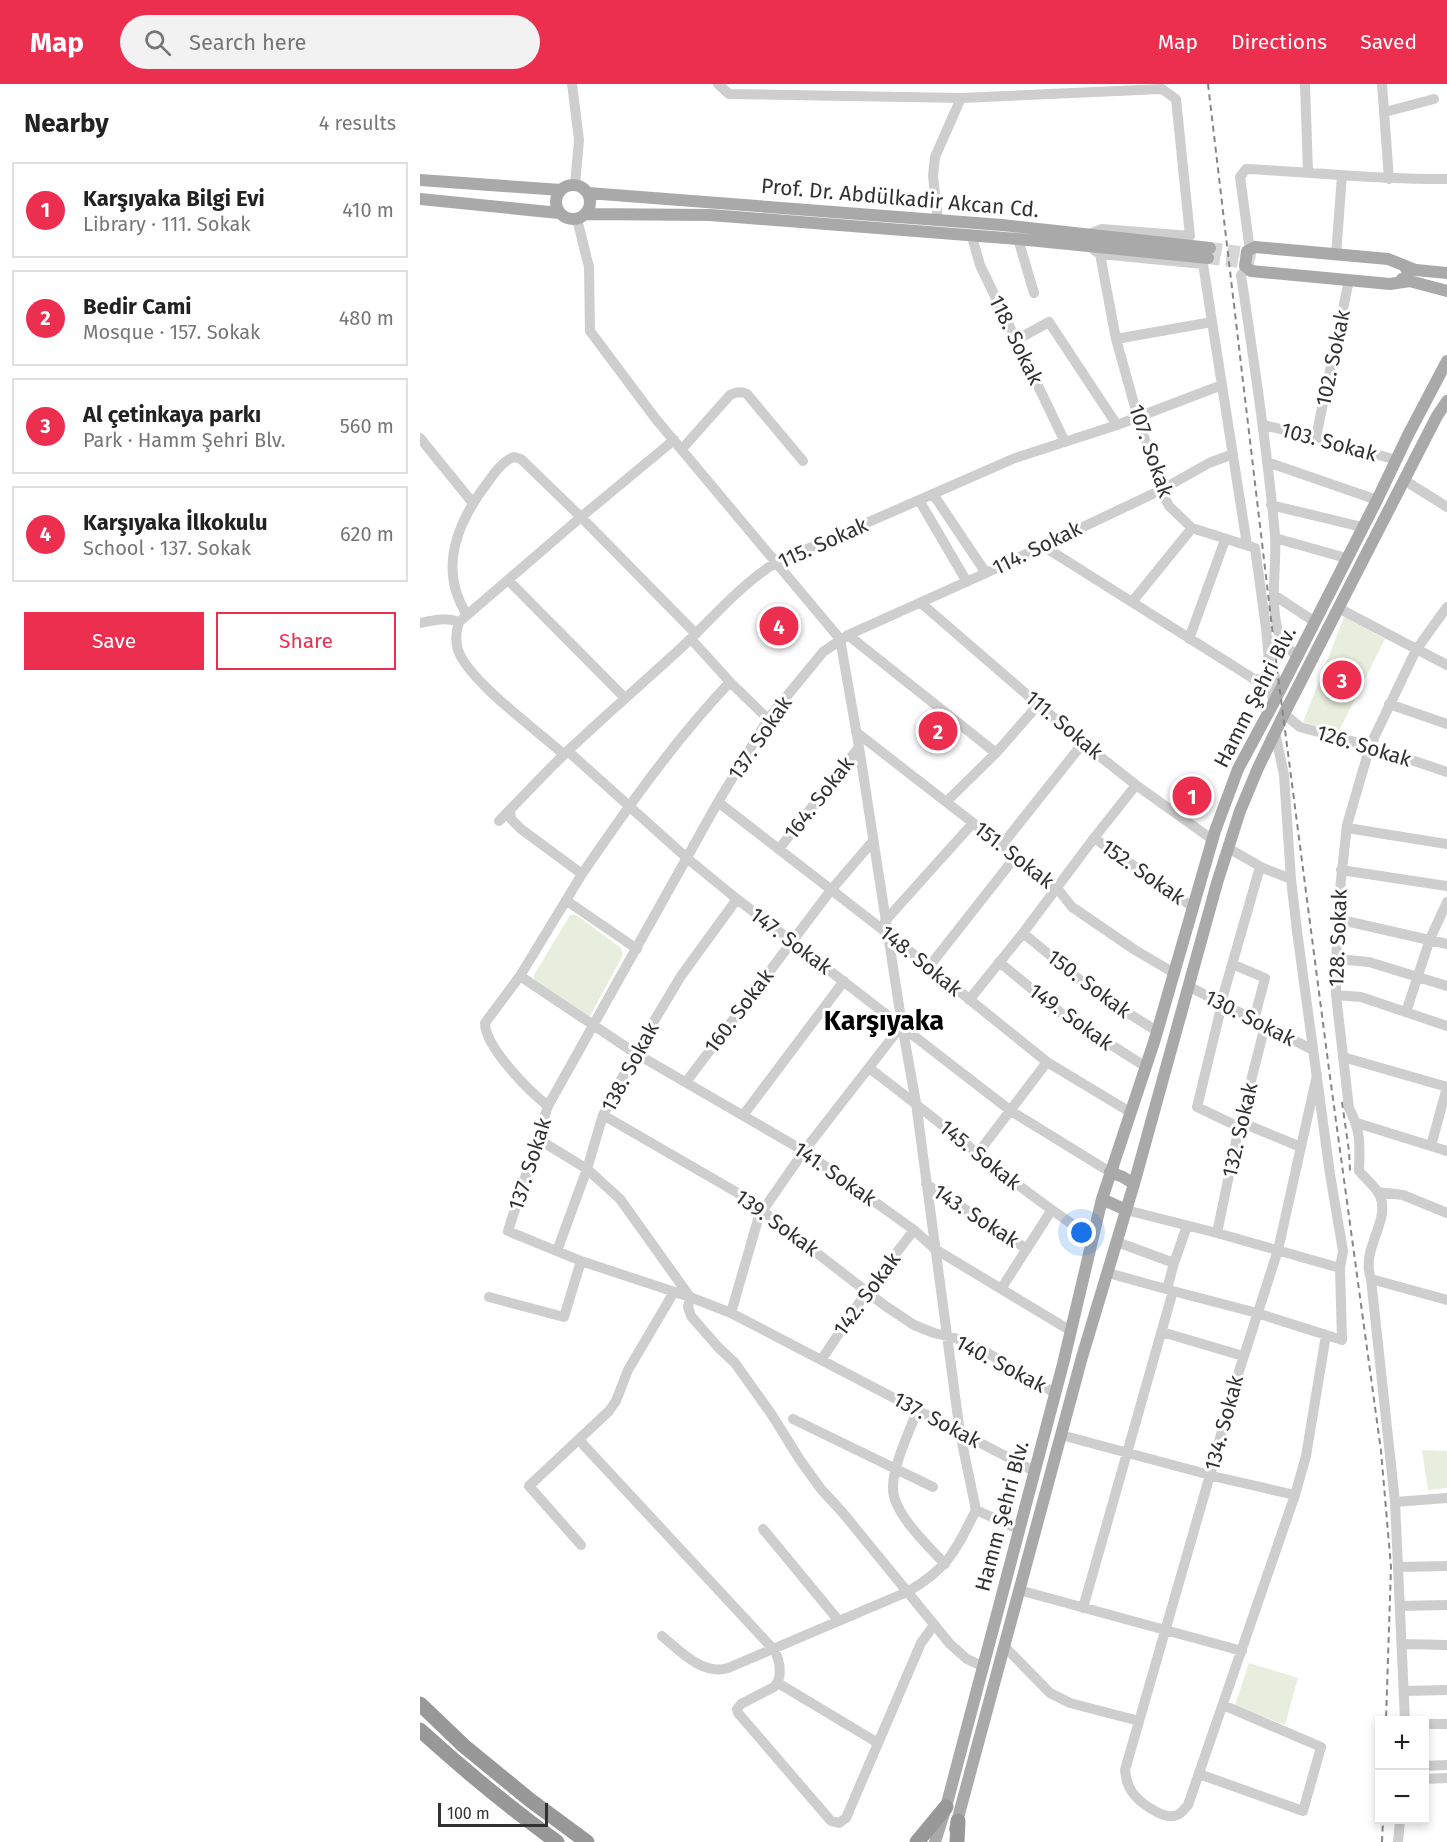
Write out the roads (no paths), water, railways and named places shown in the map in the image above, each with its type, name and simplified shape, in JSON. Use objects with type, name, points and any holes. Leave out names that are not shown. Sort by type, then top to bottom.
[{"type":"highway","points":[[420,1704],[464,1746],[530,1800],[587,1842]]},
{"type":"highway","points":[[420,1730],[496,1795],[557,1842]]},
{"type":"highway","points":[[917,1842],[946,1807]]},
{"type":"highway","points":[[957,1842],[958,1821]]},
{"type":"main road","points":[[420,180],[561,190]]},
{"type":"main road","points":[[559,213],[556,199],[561,190],[575,185]]},
{"type":"main road","name":"Prof. Dr. Abdülkadir Akcan Cd.","points":[[575,185],[588,193],[1002,225],[1088,241]]},
{"type":"main road","points":[[582,217],[590,204],[588,193]]},
{"type":"main road","name":"Prof. Dr. Abdülkadir Akcan Cd.","points":[[420,199],[559,213],[567,219],[710,215],[972,237],[1088,241],[1209,253]]},
{"type":"main road","points":[[1447,273],[1415,274],[1390,284],[1251,271],[1255,247],[1388,259],[1415,274],[1447,291]]},
{"type":"main road","points":[[1252,259],[1391,277],[1447,267]]},
{"type":"main road","name":"Hamm Şehri Blv.","points":[[934,1842],[946,1807],[1055,1393],[1102,1199],[1146,1067],[1213,840],[1238,769],[1298,657],[1447,361]]},
{"type":"main road","name":"Hamm Şehri Blv.","points":[[950,1842],[958,1821],[1061,1435],[1240,811],[1284,714],[1404,480],[1442,419],[1447,401]]},
{"type":"main road","points":[[1110,1172],[1134,1184]]},
{"type":"main road","points":[[1102,1199],[1126,1210]]},
{"type":"street","points":[[572,84],[579,140],[575,185]]},
{"type":"street","points":[[718,84],[729,94],[961,98],[1162,89],[1176,99],[1190,236],[1102,229],[1088,241],[1100,254],[1203,264],[1246,546],[1255,548],[1273,704]]},
{"type":"street","points":[[1305,84],[1308,172]]},
{"type":"street","points":[[1382,84],[1389,178]]},
{"type":"street","points":[[938,220],[933,176],[935,157],[961,98]]},
{"type":"street","points":[[1385,112],[1434,99]]},
{"type":"street","points":[[1298,657],[1283,643],[1277,627],[1274,595],[1275,538],[1263,425],[1241,275],[1252,259],[1240,177],[1246,169],[1389,178],[1447,179]]},
{"type":"street","points":[[1336,255],[1342,175]]},
{"type":"street","points":[[582,217],[589,267],[590,331],[655,418],[775,563],[844,637],[996,753]]},
{"type":"street","name":"118. Sokak","points":[[972,237],[980,265],[1065,442]]},
{"type":"street","points":[[1018,239],[1034,293]]},
{"type":"street","name":"107. Sokak","points":[[1100,254],[1116,339],[1161,490],[1169,506],[1192,528],[1246,546]]},
{"type":"street","name":"102. Sokak","points":[[1316,437],[1349,280]]},
{"type":"street","points":[[1016,340],[1049,322],[1117,425]]},
{"type":"street","points":[[1116,339],[1212,322]]},
{"type":"street","name":"115. Sokak","points":[[500,821],[522,796],[694,636],[725,604],[757,575],[775,563],[1015,458],[1138,418],[1222,385]]},
{"type":"street","points":[[420,623],[463,618],[581,517],[678,445],[730,395],[742,392],[747,394],[803,461]]},
{"type":"street","name":"103. Sokak","points":[[1263,425],[1316,437],[1396,460]]},
{"type":"street","points":[[420,438],[472,502]]},
{"type":"street","name":"114. Sokak","points":[[844,637],[968,582],[1161,490],[1209,463],[1233,454]]},
{"type":"street","points":[[463,618],[462,606],[452,573],[458,531],[472,502],[493,475],[508,459],[517,457],[581,517],[694,636],[730,682],[768,719]]},
{"type":"street","points":[[1267,462],[1377,500]]},
{"type":"street","points":[[1404,480],[1447,507]]},
{"type":"street","points":[[933,494],[986,573]]},
{"type":"street","points":[[919,500],[968,582]]},
{"type":"street","points":[[1271,505],[1362,527]]},
{"type":"street","points":[[1132,602],[1192,528]]},
{"type":"street","points":[[1275,538],[1346,558]]},
{"type":"street","points":[[1189,639],[1225,540]]},
{"type":"street","points":[[1043,546],[1254,679],[1271,681],[1288,675]]},
{"type":"street","points":[[508,580],[626,698]]},
{"type":"street","points":[[1274,595],[1315,622]]},
{"type":"street","name":"111. Sokak","points":[[921,603],[1083,743],[1136,785],[1213,840]]},
{"type":"street","points":[[1338,608],[1447,666]]},
{"type":"street","name":"128. Sokak","points":[[1378,1192],[1359,1171],[1360,1138],[1357,1123],[1349,1108],[1342,1057],[1336,995],[1337,919],[1341,870],[1347,828],[1370,746],[1416,650],[1447,608]]},
{"type":"street","name":"147. Sokak","points":[[463,618],[456,638],[460,655],[488,689],[561,752],[570,753],[737,899],[1011,1111],[1110,1172]]},
{"type":"street","points":[[662,1636],[704,1668],[714,1671],[728,1668],[907,1592],[923,1583],[945,1564],[956,1549],[976,1510],[960,1433],[916,1103],[885,921],[844,637]]},
{"type":"street","name":"137. Sokak","points":[[844,637],[823,652],[768,719],[718,802],[548,1106],[508,1231],[581,1261],[731,1313],[1034,1470]]},
{"type":"street","points":[[548,1106],[536,1097],[498,1054],[485,1031],[485,1023],[520,976],[582,874],[628,806],[704,709],[730,682]]},
{"type":"street","points":[[1389,704],[1447,724]]},
{"type":"street","points":[[946,802],[996,753],[1038,705]]},
{"type":"street","name":"126. Sokak","points":[[1284,714],[1300,727],[1370,746],[1447,772]]},
{"type":"street","name":"151. Sokak","points":[[856,732],[1057,888],[1072,907],[1135,950],[1174,973]]},
{"type":"street","points":[[1108,1273],[1257,1313],[1342,1340],[1340,1268],[1343,1251],[1313,1050],[1291,879],[1284,775],[1275,732]]},
{"type":"street","points":[[1002,845],[1083,743]]},
{"type":"street","name":"164. Sokak","points":[[779,849],[859,747]]},
{"type":"street","points":[[969,1000],[1136,785]]},
{"type":"street","name":"148. Sokak","points":[[718,802],[887,933],[1047,1062],[1130,1112]]},
{"type":"street","points":[[510,810],[511,819],[521,829],[582,874]]},
{"type":"street","points":[[885,921],[973,822]]},
{"type":"street","points":[[1347,828],[1447,844]]},
{"type":"street","name":"152. Sokak","points":[[1094,838],[1193,907]]},
{"type":"street","name":"160. Sokak","points":[[686,1082],[791,940],[873,841]]},
{"type":"street","points":[[1228,848],[1260,867],[1291,879]]},
{"type":"street","points":[[928,968],[1016,856]]},
{"type":"street","points":[[1260,867],[1221,1004],[1197,1107],[1301,1147]]},
{"type":"street","points":[[1341,870],[1447,886]]},
{"type":"street","name":"138. Sokak","points":[[557,1251],[587,1169],[603,1115],[635,1053],[681,976],[737,899]]},
{"type":"street","points":[[567,901],[637,949]]},
{"type":"street","points":[[1406,1012],[1430,939],[1447,902]]},
{"type":"street","points":[[1337,919],[1447,944]]},
{"type":"street","name":"150. Sokak","points":[[1023,933],[1097,994],[1157,1031]]},
{"type":"street","points":[[1337,959],[1369,962],[1447,986]]},
{"type":"street","name":"149. Sokak","points":[[999,962],[1061,1013],[1146,1067]]},
{"type":"street","points":[[1232,964],[1265,978],[1254,1020]]},
{"type":"street","name":"141. Sokak","points":[[520,976],[635,1053],[744,1114],[804,1151],[914,1230],[935,1249],[1071,1331]]},
{"type":"street","points":[[744,1114],[844,981]]},
{"type":"street","name":"130. Sokak","points":[[1188,986],[1313,1050]]},
{"type":"street","points":[[1336,995],[1361,997],[1447,1026]]},
{"type":"street","points":[[731,1313],[763,1209],[804,1151],[902,1025]]},
{"type":"street","name":"132. Sokak","points":[[1217,1233],[1240,1125],[1265,1026]]},
{"type":"street","points":[[1342,1057],[1447,1087],[1431,1146]]},
{"type":"street","points":[[978,1154],[1047,1062]]},
{"type":"street","name":"145. Sokak","points":[[868,1068],[916,1103],[1051,1211],[1093,1238]]},
{"type":"street","name":"134. Sokak","points":[[1198,1774],[1188,1805],[1178,1815],[1170,1816],[1159,1813],[1132,1793],[1126,1780],[1125,1770],[1243,1356],[1278,1250],[1317,1075]]},
{"type":"street","name":"139. Sokak","points":[[603,1115],[763,1209],[914,1325],[934,1333],[947,1335]]},
{"type":"street","points":[[1357,1123],[1447,1151]]},
{"type":"street","points":[[538,1139],[587,1169],[620,1199],[690,1297],[688,1307],[692,1316],[735,1363],[821,1488],[956,1650],[967,1659],[982,1666]]},
{"type":"street","name":"143. Sokak","points":[[926,1184],[1027,1249]]},
{"type":"street","points":[[1378,1192],[1403,1196],[1447,1213]]},
{"type":"street","points":[[1378,1192],[1382,1199],[1382,1212],[1369,1253],[1367,1269],[1371,1279],[1395,1502],[1405,1716]]},
{"type":"street","points":[[1126,1210],[1340,1268]]},
{"type":"street","points":[[1001,1289],[1051,1211]]},
{"type":"street","points":[[1083,1608],[1162,1332],[1174,1263],[1187,1226]]},
{"type":"street","name":"142. Sokak","points":[[822,1359],[867,1291],[914,1230]]},
{"type":"street","points":[[1117,1242],[1174,1263]]},
{"type":"street","points":[[489,1297],[564,1317],[581,1261]]},
{"type":"street","points":[[1371,1279],[1447,1300]]},
{"type":"street","points":[[581,1545],[529,1486],[609,1411],[616,1401],[628,1370],[674,1292]]},
{"type":"street","points":[[1162,1332],[1243,1356]]},
{"type":"street","name":"140. Sokak","points":[[947,1335],[981,1348],[1055,1393]]},
{"type":"street","points":[[1223,1705],[1321,1747],[1303,1811],[1198,1774],[1295,1495],[1306,1456],[1326,1335]]},
{"type":"street","points":[[918,1409],[896,1469],[893,1489],[902,1513],[945,1564]]},
{"type":"street","points":[[793,1419],[933,1486]]},
{"type":"street","points":[[1061,1435],[1295,1495]]},
{"type":"street","points":[[579,1440],[773,1648],[777,1655],[780,1678],[778,1683],[741,1704],[738,1713],[831,1821],[840,1824],[846,1818],[921,1643],[934,1625]]},
{"type":"street","points":[[1395,1502],[1447,1498]]},
{"type":"street","points":[[976,1510],[1018,1529]]},
{"type":"street","points":[[763,1529],[838,1621]]},
{"type":"street","points":[[1398,1567],[1447,1566]]},
{"type":"street","points":[[1019,1590],[1242,1651]]},
{"type":"street","points":[[1400,1606],[1447,1605]]},
{"type":"street","points":[[1402,1644],[1447,1645]]},
{"type":"street","points":[[1004,1646],[1050,1693],[1070,1702],[1139,1721]]},
{"type":"street","points":[[778,1683],[878,1743]]},
{"type":"street","points":[[1405,1691],[1447,1690]]},
{"type":"street","points":[[1429,1724],[1447,1724]]},
{"type":"street","points":[[1429,1766],[1447,1765]]},
{"type":"street","points":[[1429,1779],[1447,1778]]},
{"type":"street","points":[[1398,1842],[1400,1824]]},
{"type":"tunnel","points":[[1210,248],[1256,254]]},
{"type":"tunnel","points":[[1208,258],[1254,264]]},
{"type":"railway","points":[[1208,84],[1275,653],[1381,1451],[1391,1567],[1386,1716]]},
{"type":"railway","points":[[1342,1102],[1350,1171]]},
{"type":"railway","points":[[1382,1842],[1383,1824]]},
{"type":"place","name":"Karşıyaka İlkokulu","points":[[779,626]]},
{"type":"place","name":"Al çetinkaya parkı","points":[[1342,680]]},
{"type":"place","name":"Bedir Cami","points":[[938,731]]},
{"type":"place","name":"Karşıyaka Bilgi Evi","points":[[1192,796]]},
{"type":"district","name":"Karşıyaka","points":[[884,1021]]}]
